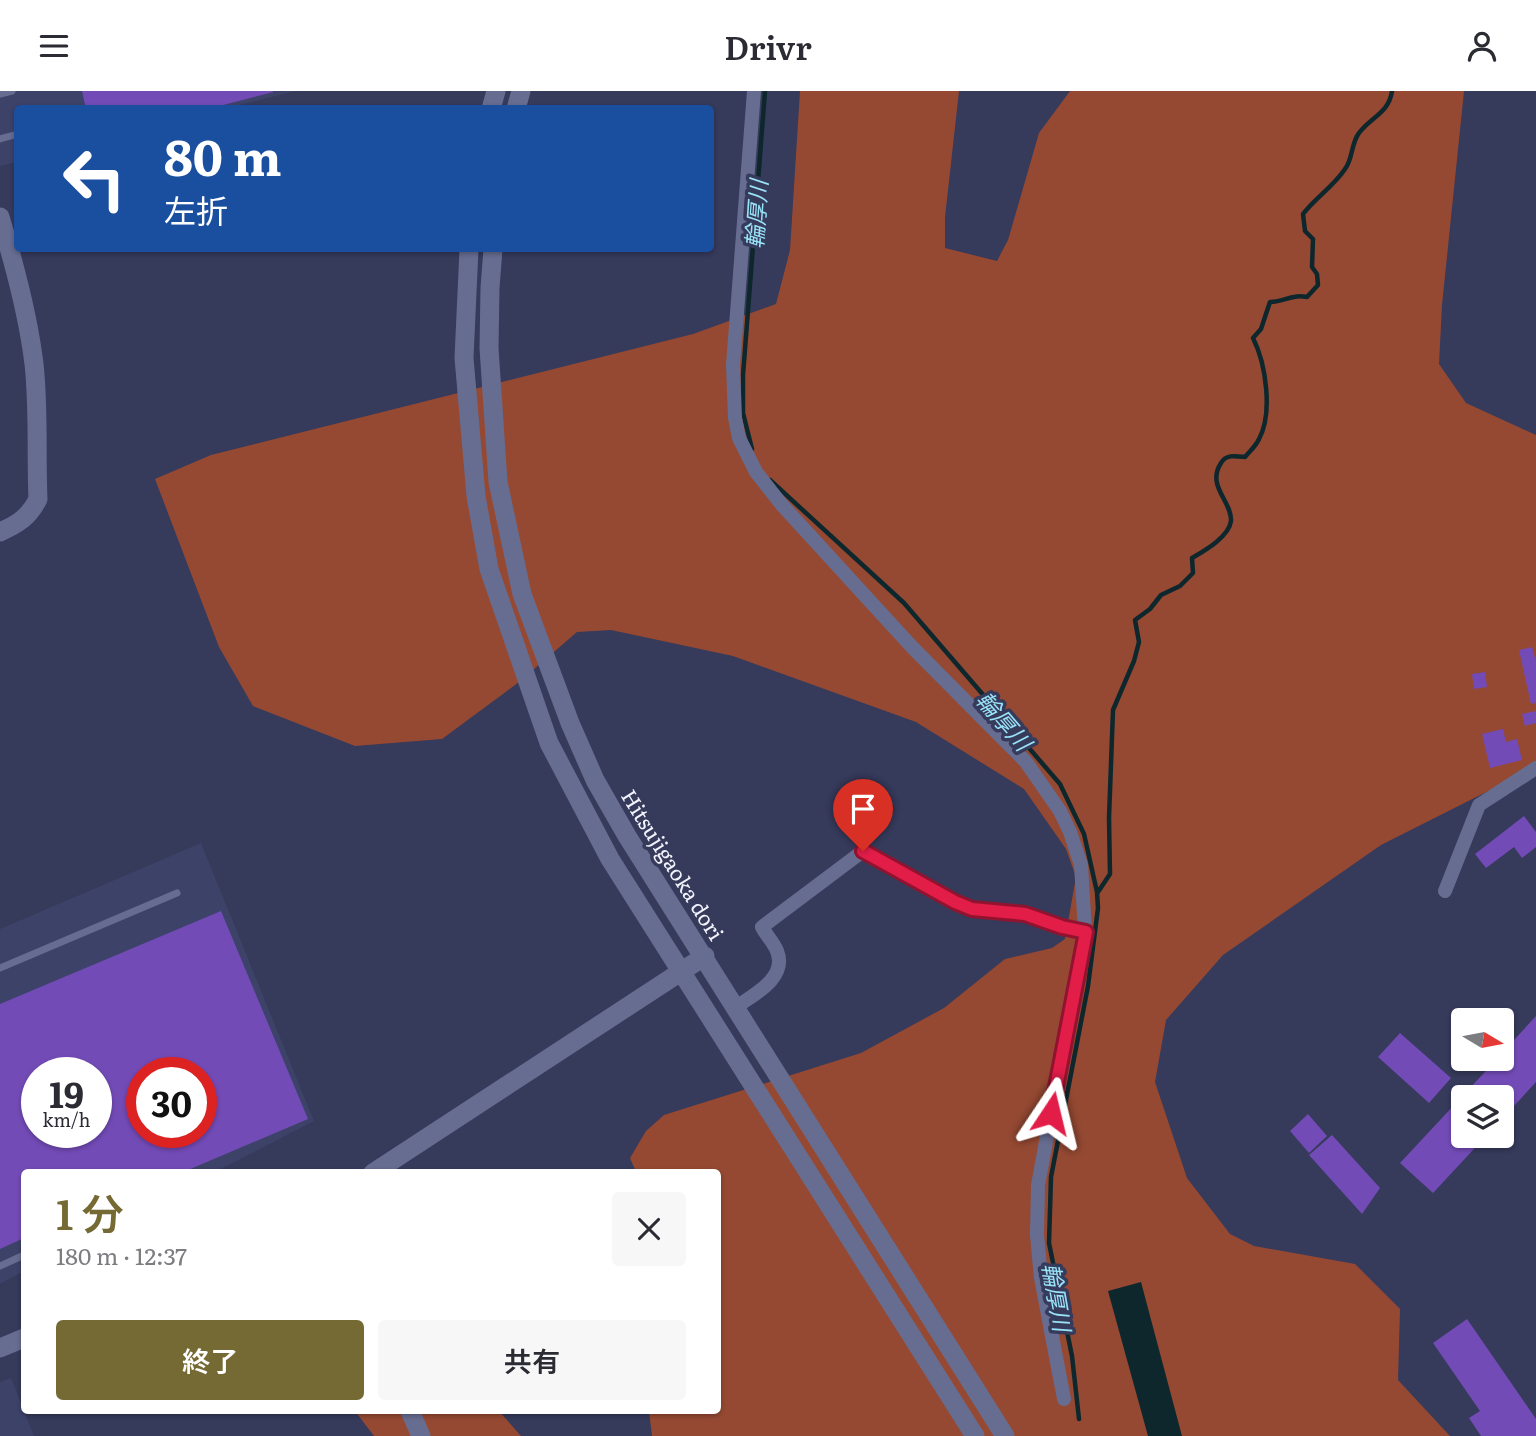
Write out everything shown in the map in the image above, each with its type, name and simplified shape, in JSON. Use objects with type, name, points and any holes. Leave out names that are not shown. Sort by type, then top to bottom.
[{"type":"main road","points":[[0,217],[18,274],[34,368],[37,499],[32,510],[20,523],[0,532]]},
{"type":"main road","points":[[470,252],[465,307],[465,384],[476,496],[489,569],[549,743],[610,859],[680,973],[975,1436]]},
{"type":"main road","name":"Hitsujigaoka dori","points":[[493,252],[489,348],[498,482],[522,594],[570,723],[596,780],[627,836],[1005,1436]]},
{"type":"main road","points":[[379,1169],[705,956]]},
{"type":"main road","points":[[0,1348],[21,1339]]},
{"type":"main road","points":[[411,1414],[421,1436]]},
{"type":"street","points":[[754,91],[733,365],[735,418],[739,438],[757,472],[782,505],[912,647],[1026,762],[1059,811],[1070,832],[1081,865],[1086,932],[1038,1185],[1037,1235],[1041,1278],[1064,1399]]},
{"type":"street","points":[[1445,891],[1479,805],[1536,768]]},
{"type":"street","points":[[736,1007],[769,983],[776,973],[778,951],[762,927],[863,851],[972,909],[1025,914],[1086,932]]},
{"type":"lane","points":[[0,94],[12,91]]},
{"type":"lane","points":[[0,968],[177,893]]},
{"type":"lane","points":[[0,1266],[21,1256]]},
{"type":"shaded area","points":[[0,91],[295,91],[239,105],[14,105],[14,163],[0,166]]},
{"type":"shaded area","points":[[800,91],[959,91],[945,217],[945,248],[997,261],[1008,240],[1039,133],[1070,91],[1464,91],[1442,305],[1439,364],[1466,403],[1536,435],[1536,771],[1508,781],[1381,845],[1223,955],[1166,1020],[1155,1082],[1187,1178],[1230,1234],[1254,1246],[1355,1264],[1400,1309],[1398,1380],[1450,1436],[652,1436],[649,1414],[721,1414],[721,1169],[635,1169],[630,1158],[646,1131],[664,1115],[861,1053],[944,1008],[1005,959],[1052,948],[1065,939],[1076,877],[1066,849],[1024,789],[916,722],[733,656],[611,630],[577,632],[519,682],[442,739],[355,746],[253,706],[219,647],[155,479],[211,455],[693,334],[776,304],[790,250]]},
{"type":"shaded area","points":[[201,843],[314,1121],[221,1169],[21,1169],[21,1273],[0,1284],[0,929]]},
{"type":"shaded area","points":[[1141,1282],[1182,1436],[1148,1436],[1108,1291]]},
{"type":"shaded area","points":[[11,1378],[21,1403],[21,1414],[25,1414],[34,1436],[0,1436],[0,1382]]},
{"type":"shaded area","points":[[357,1414],[502,1414],[521,1436],[374,1436]]},
{"type":"building","points":[[82,91],[273,91],[223,105],[85,105]]},
{"type":"building","points":[[1532,647],[1536,662],[1536,703],[1531,704],[1519,650]]},
{"type":"building","points":[[1485,672],[1487,687],[1474,689],[1472,674]]},
{"type":"building","points":[[1536,711],[1536,723],[1525,726],[1522,714]]},
{"type":"building","points":[[1503,729],[1506,742],[1517,739],[1522,760],[1490,768],[1482,734]]},
{"type":"building","points":[[1524,816],[1536,832],[1536,847],[1522,858],[1514,847],[1486,868],[1475,854]]},
{"type":"building","points":[[221,911],[308,1119],[190,1169],[21,1169],[21,1239],[0,1249],[0,1004]]},
{"type":"building","points":[[1536,1016],[1536,1082],[1514,1106],[1514,1085],[1473,1085],[1486,1071],[1514,1071],[1514,1040]]},
{"type":"building","points":[[1400,1033],[1451,1078],[1429,1103],[1378,1057]]},
{"type":"building","points":[[1451,1108],[1451,1148],[1475,1148],[1433,1193],[1400,1163]]},
{"type":"building","points":[[1308,1114],[1327,1136],[1309,1153],[1290,1131]]},
{"type":"building","points":[[1332,1135],[1380,1188],[1362,1214],[1309,1155]]},
{"type":"building","points":[[1467,1319],[1536,1419],[1536,1436],[1481,1436],[1469,1418],[1480,1411],[1433,1343]]},
{"type":"waterway","name":"輪厚川","points":[[752,449],[743,413],[743,375],[765,91]]},
{"type":"waterway","points":[[1098,892],[1110,874],[1113,710],[1134,661],[1139,642],[1135,620],[1150,609],[1161,595],[1180,586],[1193,573],[1192,558],[1215,543],[1229,527],[1230,514],[1218,486],[1217,471],[1226,458],[1245,457],[1259,439],[1266,416],[1264,375],[1253,338],[1261,329],[1270,302],[1307,297],[1318,285],[1317,274],[1312,267],[1313,239],[1305,231],[1303,214],[1345,169],[1356,137],[1387,105],[1392,91]]},
{"type":"waterway","name":"輪厚川","points":[[770,480],[904,603],[1060,784],[1084,834],[1098,908],[1088,986],[1051,1177],[1049,1243],[1072,1356],[1079,1419]]},
{"type":"route","points":[[863,851],[972,909],[1025,914],[1086,932],[1051,1113]]}]
